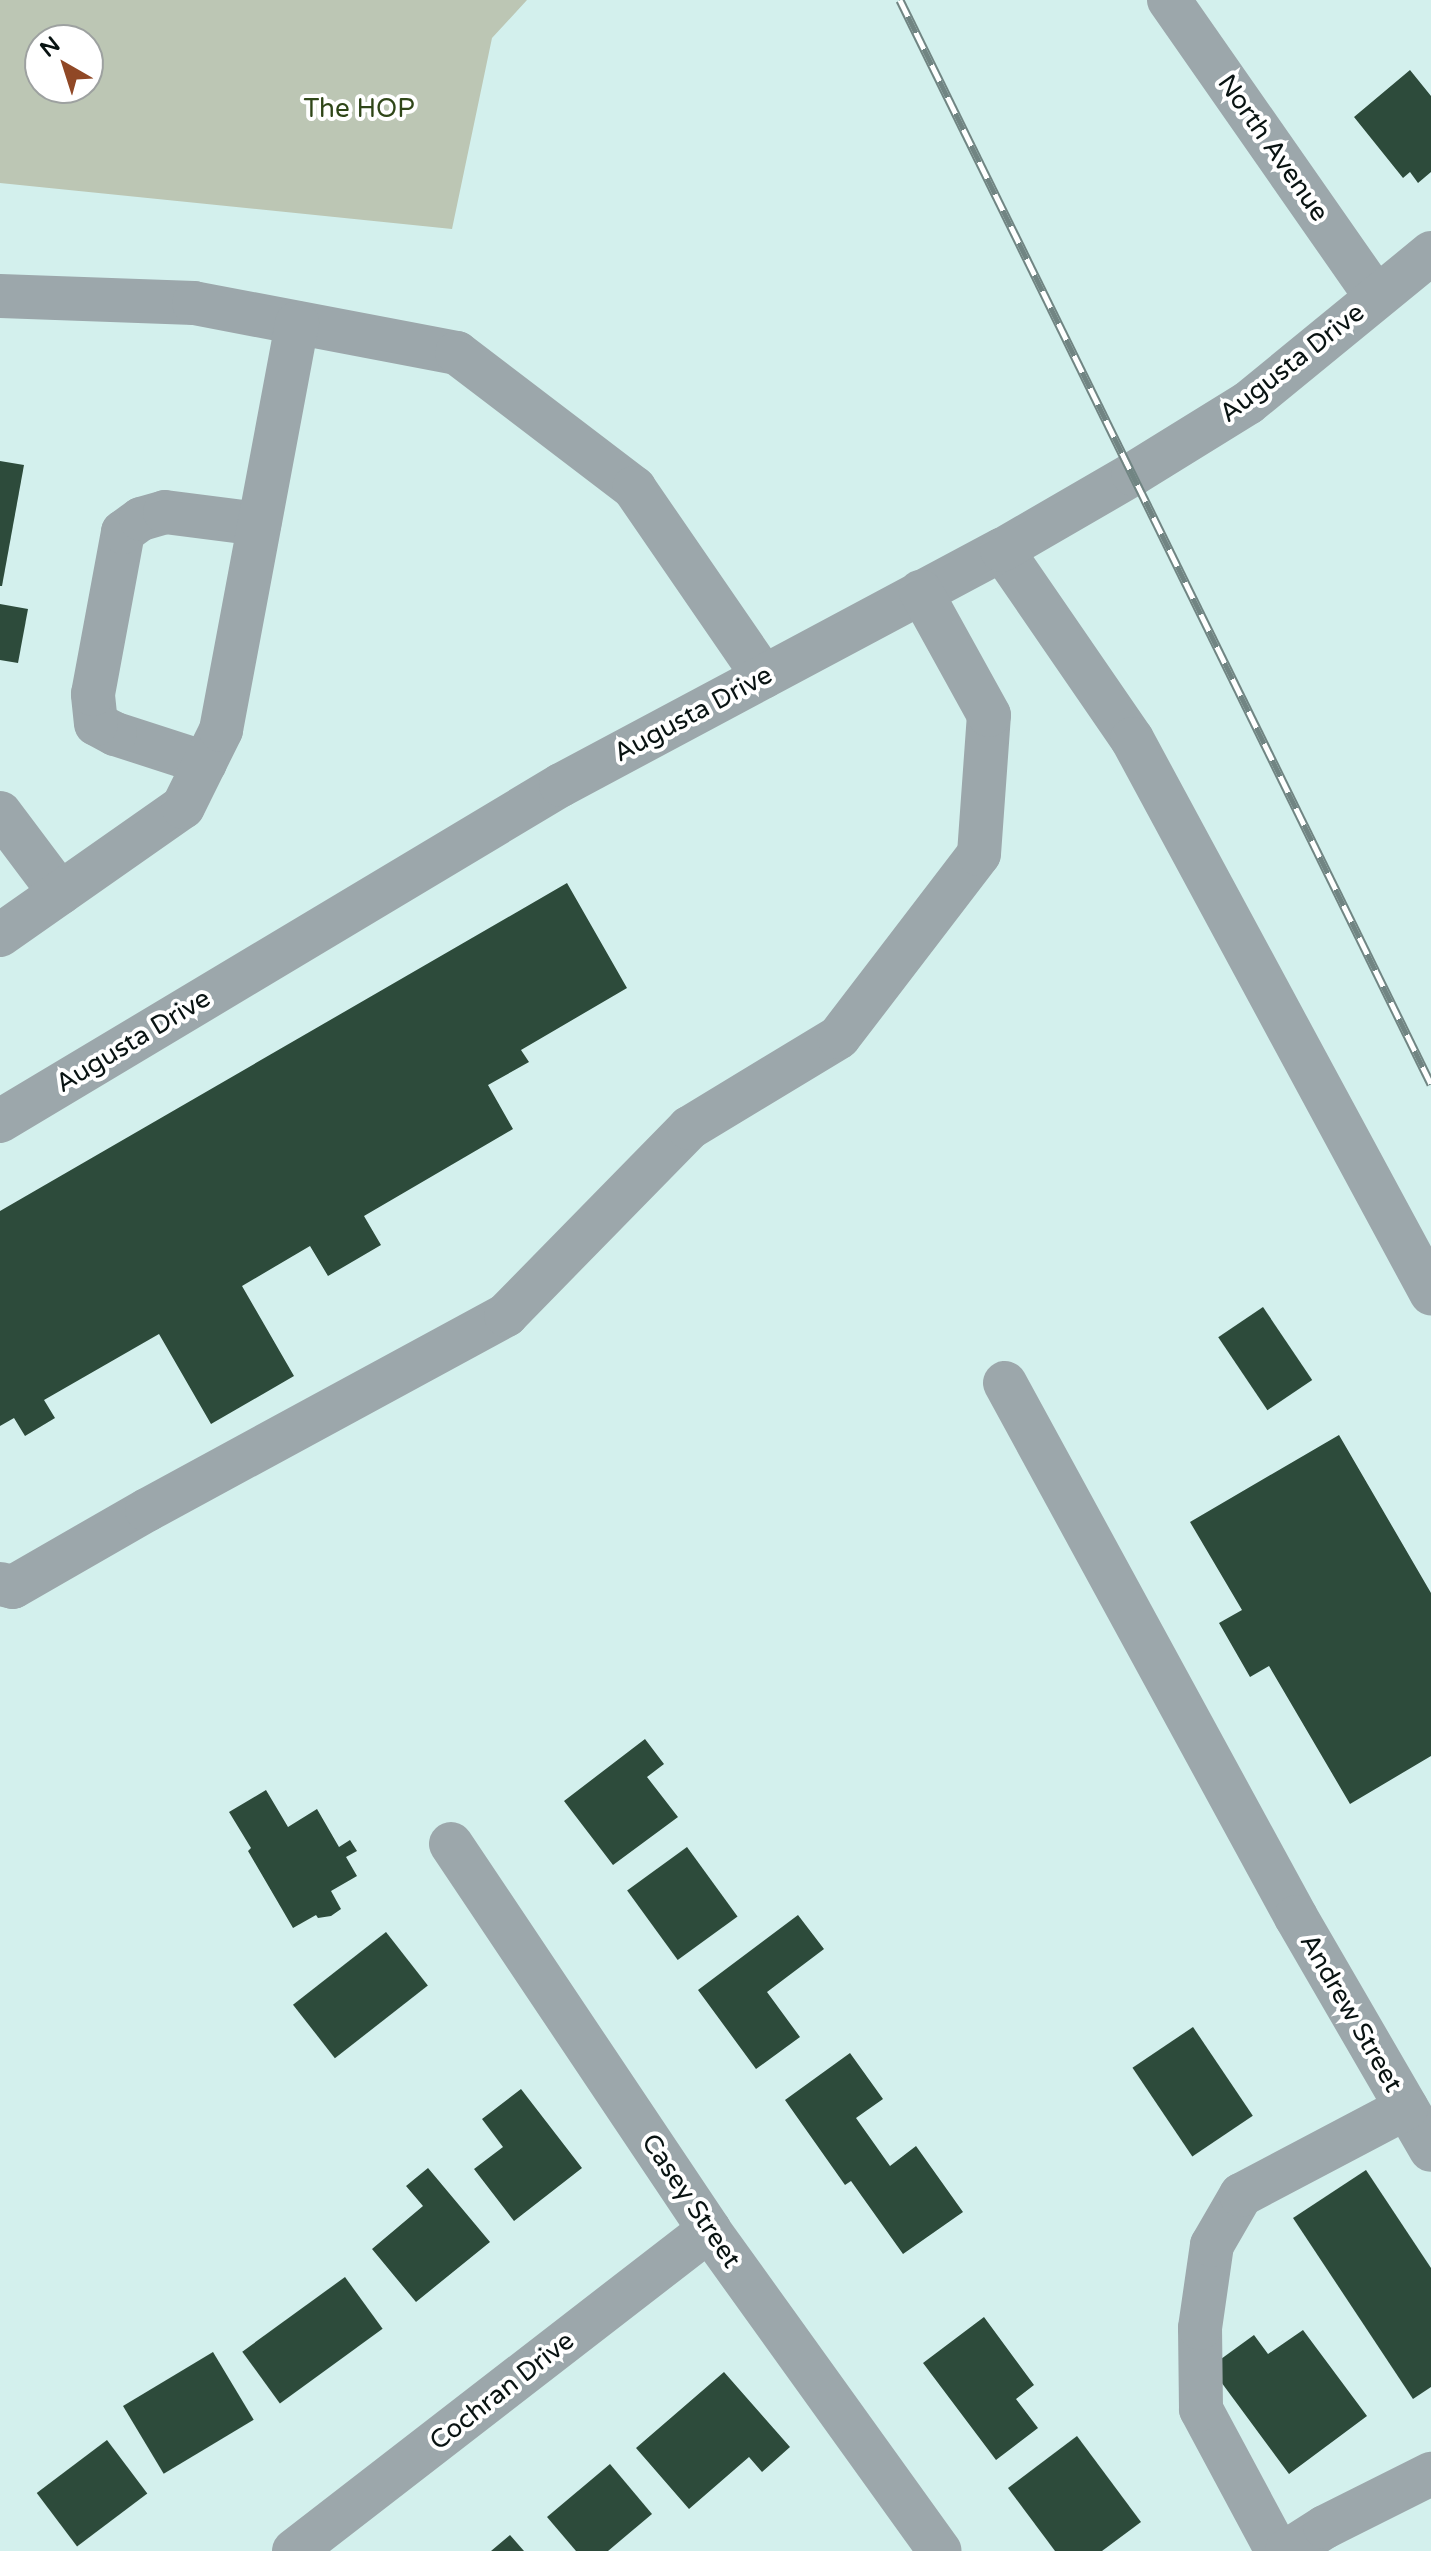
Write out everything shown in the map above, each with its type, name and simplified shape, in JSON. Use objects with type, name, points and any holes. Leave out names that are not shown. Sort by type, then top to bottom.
[{"type":"street","name":"North Avenue","points":[[1169,0],[1376,297]]},
{"type":"street","name":"Augusta Drive","points":[[0,1121],[561,785],[1002,550],[1248,403],[1431,253]]},
{"type":"street","points":[[0,296],[194,303],[457,353],[634,488],[764,677]]},
{"type":"street","points":[[0,935],[183,807],[205,763],[221,730],[297,323]]},
{"type":"street","points":[[205,763],[115,734],[96,724],[93,694],[123,532],[141,519],[165,512],[259,524]]},
{"type":"street","points":[[1002,550],[1132,739],[1431,1293]]},
{"type":"street","points":[[0,1584],[13,1587],[147,1510],[506,1315],[689,1128],[839,1037],[979,854],[989,715],[921,592]]},
{"type":"street","points":[[0,813],[60,893]]},
{"type":"street","name":"Andrew Street","points":[[1005,1383],[1296,1917],[1431,2150]]},
{"type":"street","name":"Casey Street","points":[[451,1844],[709,2230],[940,2551]]},
{"type":"street","points":[[1277,2551],[1201,2409],[1200,2328],[1212,2245],[1241,2195],[1406,2108]]},
{"type":"street","name":"Cochran Drive","points":[[294,2551],[709,2230]]},
{"type":"street","points":[[1287,2551],[1325,2527],[1431,2474]]},
{"type":"green space","name":"The HOP","points":[[0,0],[527,0],[492,38],[452,229],[0,183]]},
{"type":"building","points":[[1410,70],[1431,96],[1431,172],[1418,183],[1410,172],[1403,178],[1354,117]]},
{"type":"building","points":[[0,461],[24,465],[2,586],[0,586]]},
{"type":"building","points":[[0,604],[28,609],[18,663],[0,660]]},
{"type":"building","points":[[567,883],[627,988],[521,1050],[529,1062],[488,1085],[513,1129],[364,1216],[381,1245],[328,1276],[310,1246],[242,1286],[294,1376],[211,1424],[159,1334],[44,1400],[55,1418],[25,1436],[14,1418],[0,1426],[0,1211]]},
{"type":"building","points":[[1263,1307],[1312,1380],[1267,1410],[1218,1337]]},
{"type":"building","points":[[1339,1435],[1431,1593],[1431,1756],[1350,1804],[1269,1666],[1250,1677],[1219,1623],[1242,1610],[1190,1522]]},
{"type":"building","points":[[645,1739],[664,1764],[647,1777],[678,1817],[613,1865],[564,1801]]},
{"type":"building","points":[[266,1790],[288,1827],[317,1809],[339,1847],[350,1840],[357,1851],[346,1857],[357,1876],[331,1891],[341,1909],[331,1916],[318,1918],[316,1915],[293,1928],[248,1851],[251,1848],[229,1812]]},
{"type":"building","points":[[687,1847],[738,1917],[678,1960],[627,1890]]},
{"type":"building","points":[[798,1915],[824,1949],[767,1992],[800,2037],[756,2069],[698,1990]]},
{"type":"building","points":[[386,1932],[428,1986],[335,2058],[293,2005]]},
{"type":"building","points":[[1193,2027],[1253,2116],[1192,2157],[1132,2068]]},
{"type":"building","points":[[850,2053],[883,2099],[856,2118],[890,2166],[916,2146],[963,2212],[903,2254],[851,2181],[845,2185],[785,2100]]},
{"type":"building","points":[[521,2089],[582,2168],[514,2221],[474,2169],[503,2147],[482,2119]]},
{"type":"building","points":[[428,2168],[490,2242],[416,2302],[372,2249],[423,2206],[406,2186]]},
{"type":"building","points":[[1366,2170],[1431,2268],[1431,2387],[1413,2399],[1293,2218]]},
{"type":"building","points":[[345,2277],[383,2329],[280,2403],[242,2352]]},
{"type":"building","points":[[984,2317],[1034,2385],[1016,2399],[1038,2428],[996,2460],[923,2363]]},
{"type":"building","points":[[1303,2330],[1367,2416],[1289,2474],[1210,2367],[1254,2335],[1268,2354]]},
{"type":"building","points":[[213,2352],[254,2420],[164,2474],[123,2406]]},
{"type":"building","points":[[724,2372],[790,2447],[762,2472],[749,2457],[689,2509],[636,2448]]},
{"type":"building","points":[[1077,2436],[1141,2522],[1102,2551],[1055,2551],[1008,2488]]},
{"type":"building","points":[[107,2440],[147,2494],[77,2546],[37,2493]]},
{"type":"building","points":[[610,2464],[652,2514],[608,2551],[576,2551],[547,2517]]},
{"type":"building","points":[[510,2535],[524,2551],[491,2551]]},
{"type":"railway","points":[[900,0],[1431,1084]]}]
